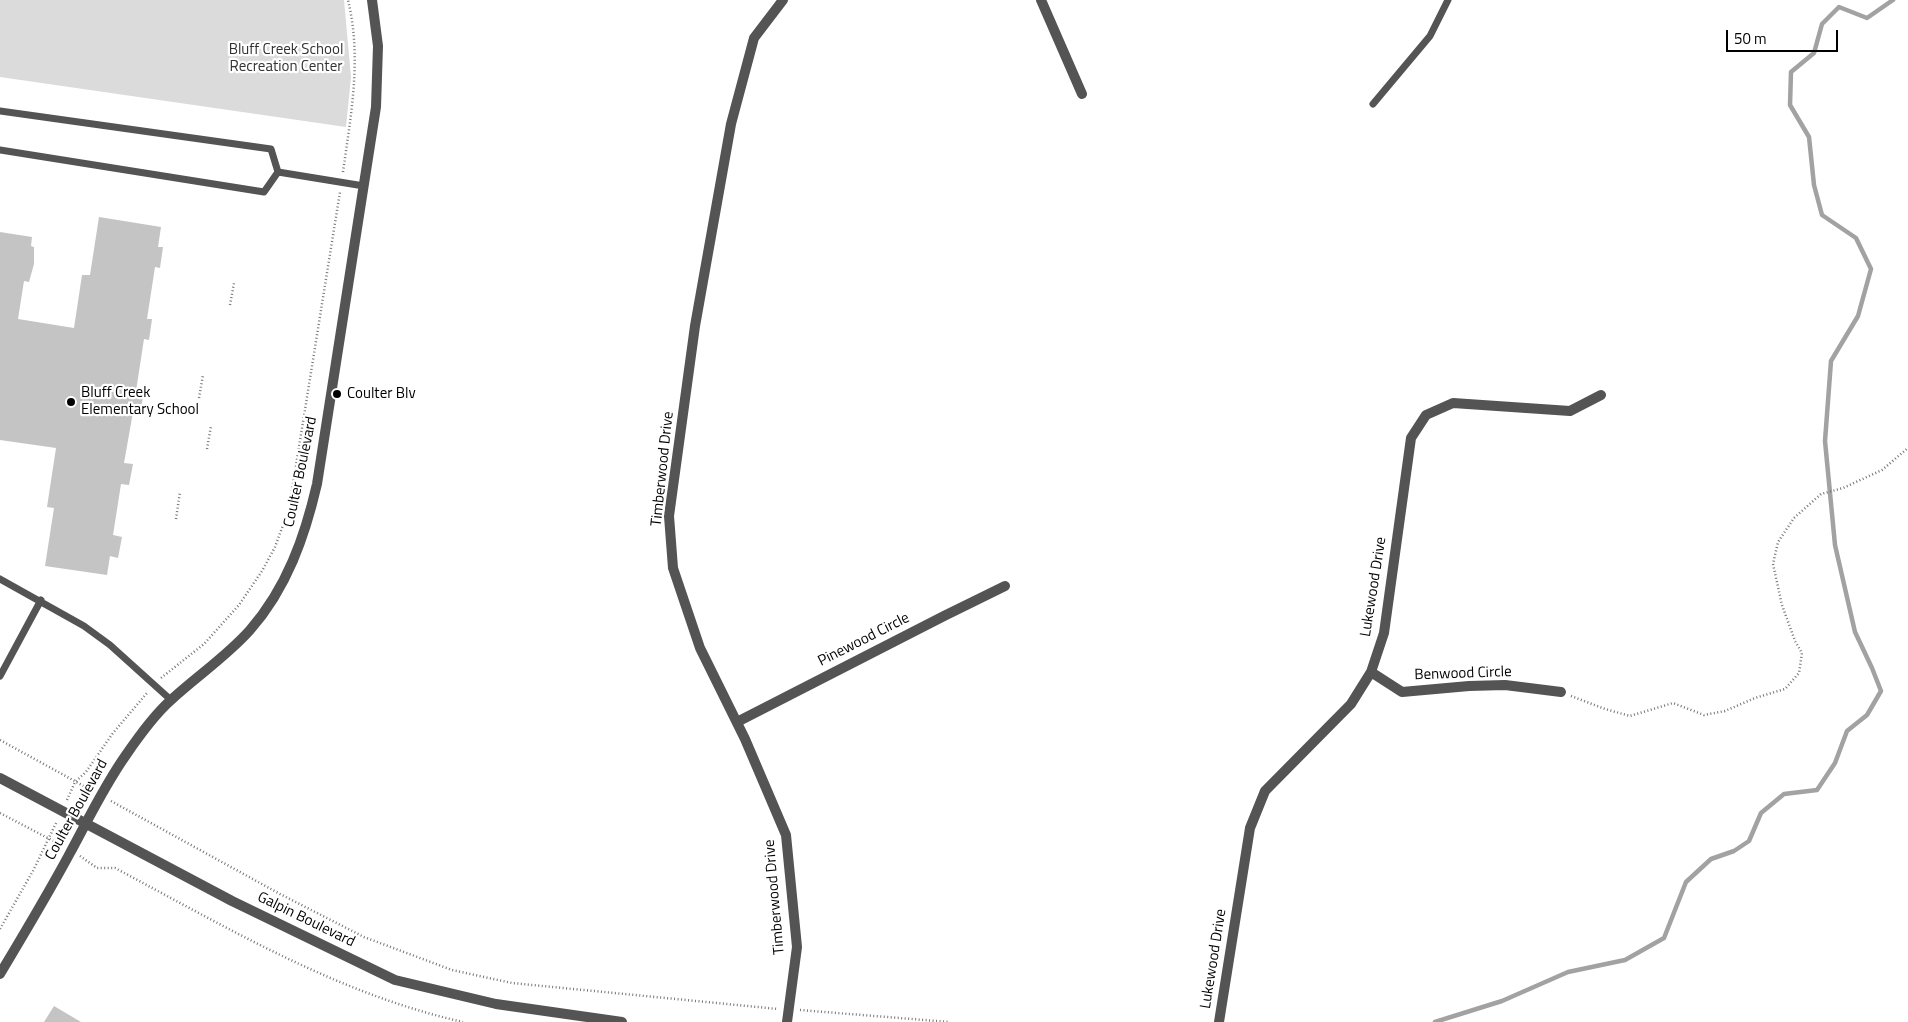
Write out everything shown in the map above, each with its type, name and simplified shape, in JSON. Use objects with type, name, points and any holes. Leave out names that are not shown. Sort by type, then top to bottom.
[{"type":"street","name":"Coulter Boulevard","points":[[0,974],[86,825],[100,795],[130,749],[171,700],[222,658],[250,630],[269,606],[297,554],[308,522],[317,484],[376,106],[378,46],[372,0]]},
{"type":"street","name":"Timberwood Drive","points":[[782,0],[754,38],[731,124],[695,326],[669,516],[673,568],[700,648],[737,722],[786,834],[797,947],[788,1022]]},
{"type":"street","points":[[1041,0],[1082,94]]},
{"type":"street","name":"Lukewood Drive","points":[[1219,1022],[1250,828],[1265,791],[1351,704],[1372,672],[1384,632],[1411,438],[1426,415],[1453,403],[1570,411],[1601,395]]},
{"type":"street","name":"Pinewood Circle","points":[[737,722],[1005,586]]},
{"type":"street","name":"Benwood Circle","points":[[1372,672],[1402,692],[1505,685],[1561,692]]},
{"type":"street","name":"Galpin Boulevard","points":[[0,778],[232,901],[396,980],[496,1004],[622,1022]]},
{"type":"lane","points":[[1373,104],[1430,36],[1448,0]]},
{"type":"lane","points":[[0,111],[271,150],[278,172]]},
{"type":"lane","points":[[0,150],[264,192],[278,172]]},
{"type":"lane","points":[[278,172],[364,186]]},
{"type":"lane","points":[[0,578],[84,626],[110,645],[171,700]]},
{"type":"lane","points":[[0,676],[41,600]]},
{"type":"path","points":[[75,782],[86,772],[113,733],[140,700],[162,677],[204,644],[239,605],[262,571],[275,547],[289,509],[355,90],[355,48],[348,0]]},
{"type":"path","points":[[230,305],[234,282]]},
{"type":"path","points":[[199,398],[202,375]]},
{"type":"path","points":[[208,449],[211,426]]},
{"type":"path","points":[[1561,692],[1630,716],[1673,703],[1704,715],[1725,711],[1755,698],[1785,689],[1799,673],[1802,653],[1795,641],[1782,605],[1773,564],[1778,542],[1794,518],[1821,494],[1882,470],[1908,448]]},
{"type":"path","points":[[176,520],[180,492]]},
{"type":"path","points":[[0,740],[280,894],[364,937],[452,970],[512,983],[789,1010],[949,1022]]},
{"type":"path","points":[[0,813],[72,850],[97,868],[115,868],[295,964],[373,996],[425,1014],[463,1022]]},
{"type":"path","points":[[0,929],[34,869],[48,838]]},
{"type":"green space","name":"Bluff Creek School Recreation Center","points":[[0,0],[344,0],[351,77],[346,127],[0,77]]},
{"type":"building","name":"Bluff Creek Elementary School","points":[[99,217],[161,227],[158,247],[163,247],[160,268],[155,267],[147,319],[152,319],[149,340],[144,339],[136,391],[144,392],[140,413],[133,412],[124,463],[133,464],[129,485],[121,484],[113,535],[122,537],[118,558],[110,556],[107,575],[45,566],[54,508],[47,507],[56,448],[0,440],[0,232],[32,237],[31,246],[34,247],[34,264],[29,282],[24,281],[18,319],[74,328],[82,275],[90,275]]},
{"type":"building","points":[[54,1006],[81,1022],[44,1022]]},
{"type":"waterway","points":[[1435,1022],[1502,1001],[1568,972],[1625,960],[1664,938],[1686,882],[1711,859],[1734,851],[1749,841],[1761,813],[1784,794],[1817,790],[1835,763],[1847,731],[1867,715],[1881,691],[1855,632],[1835,545],[1825,441],[1831,361],[1858,316],[1871,269],[1856,238],[1822,215],[1814,185],[1809,137],[1790,105],[1791,72],[1814,53],[1822,24],[1839,7],[1867,18],[1893,0]]},
{"type":"place","name":"Coulter Blv","points":[[337,394]]},
{"type":"place","name":"Bluff Creek Elementary School","points":[[71,402]]}]
